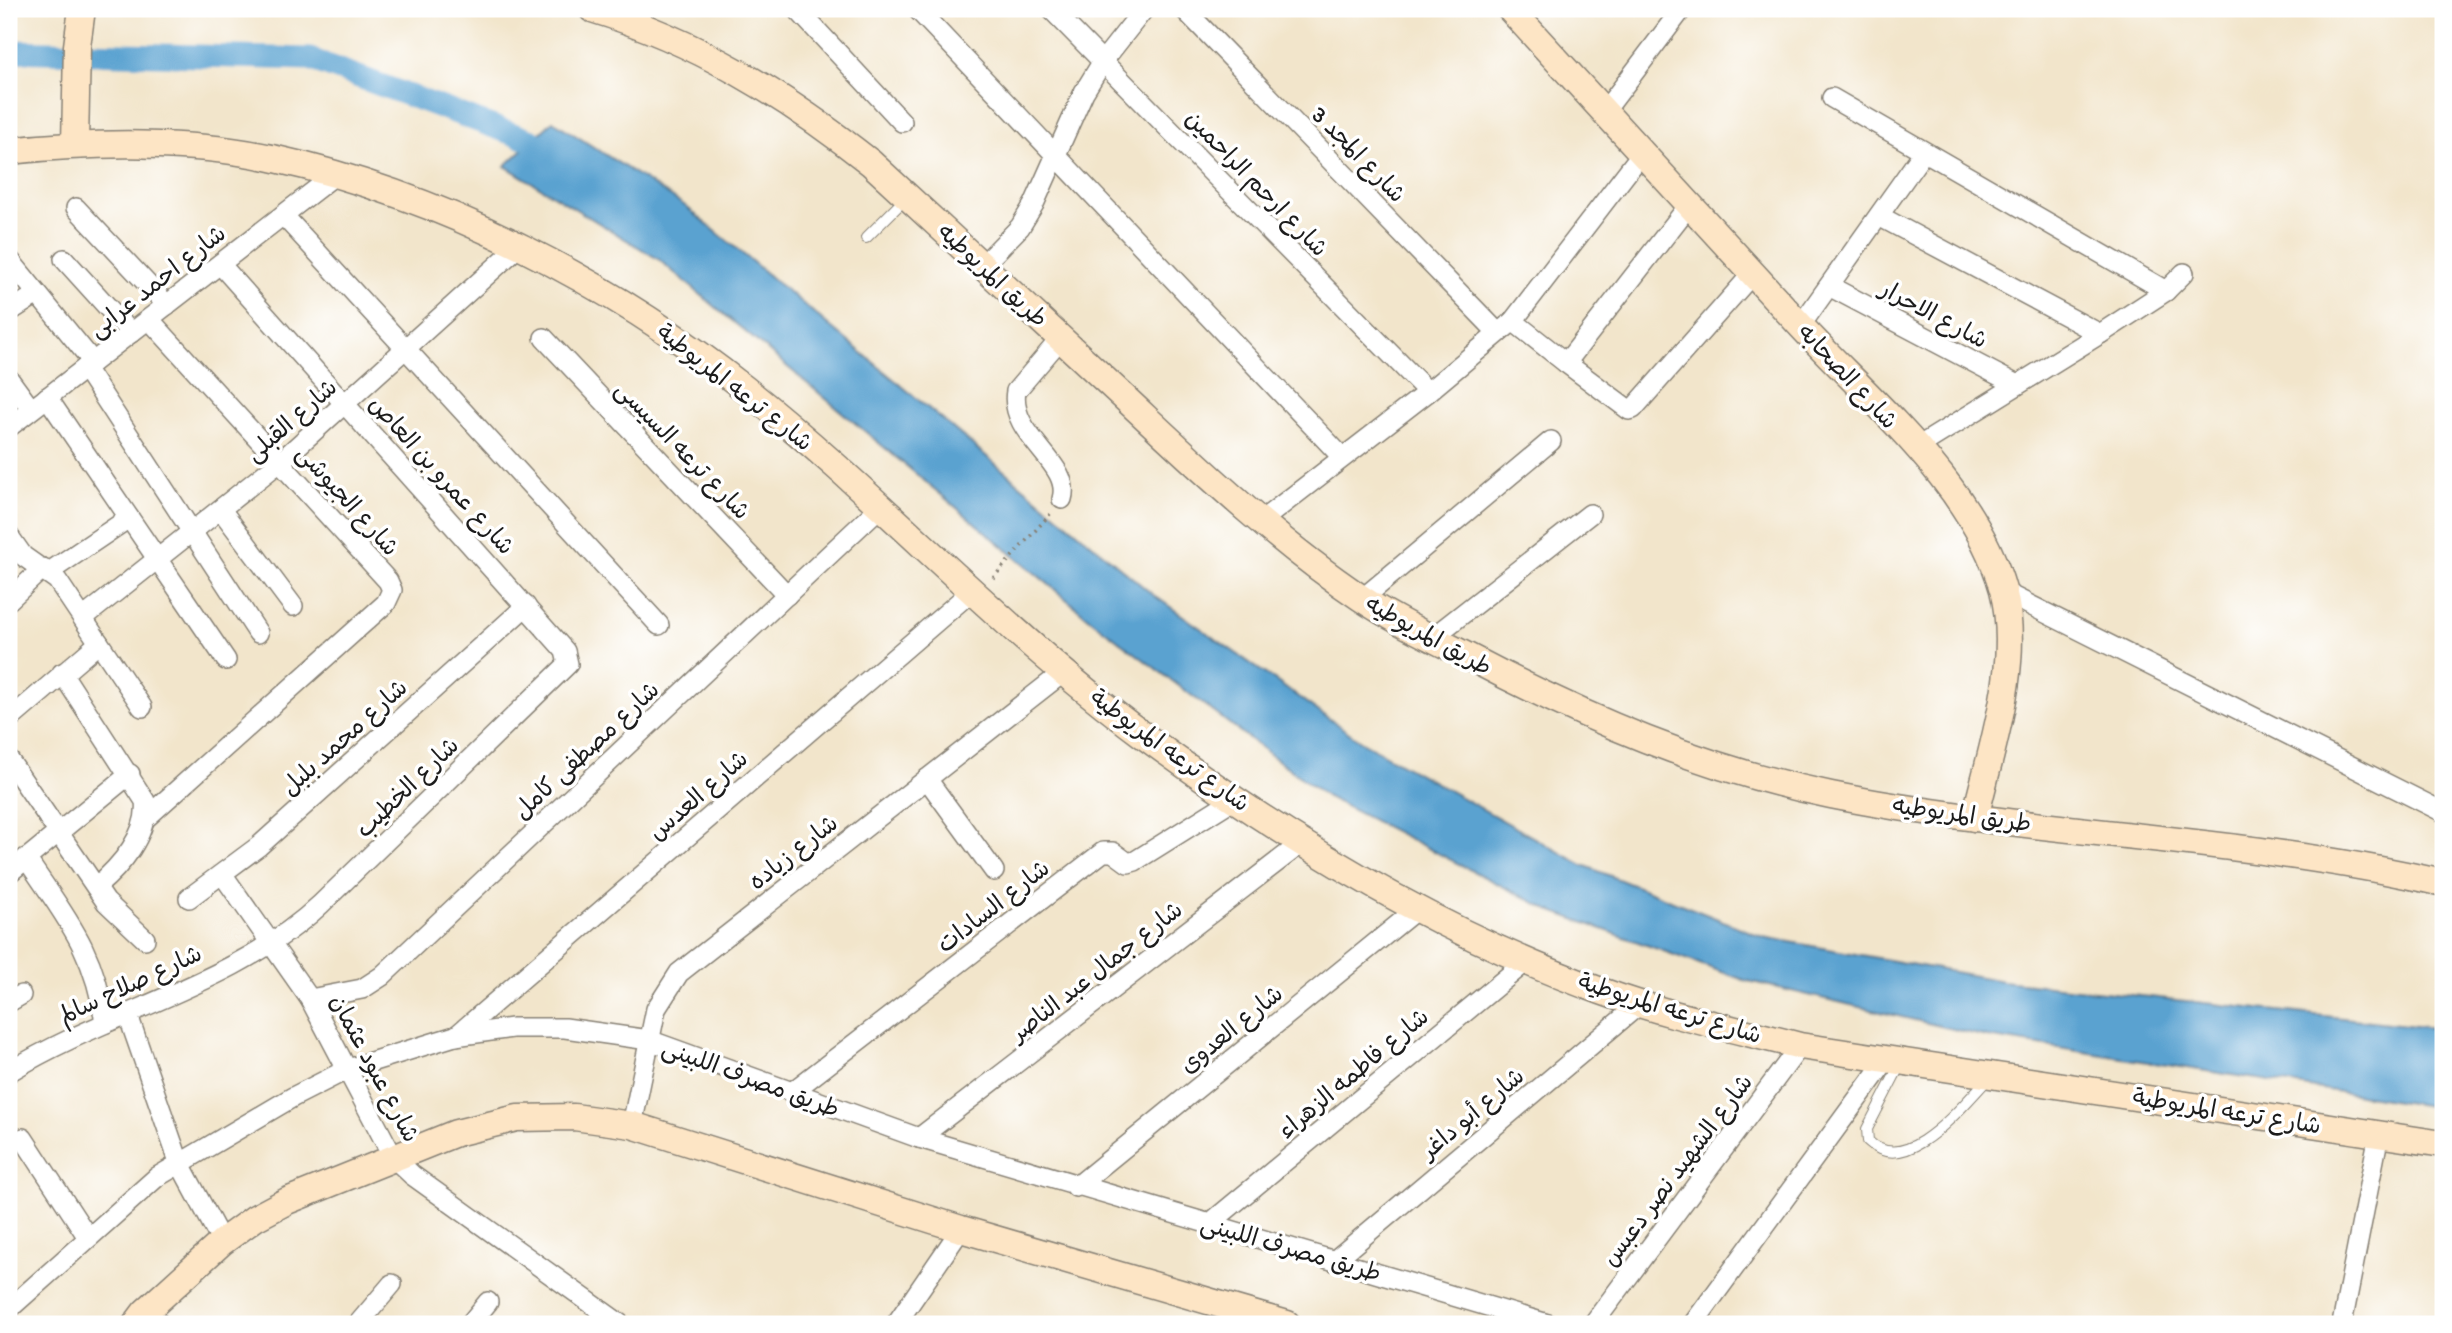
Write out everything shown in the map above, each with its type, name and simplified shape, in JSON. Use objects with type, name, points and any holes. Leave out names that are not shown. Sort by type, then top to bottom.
[{"type":"street","points":[[75,132],[77,46],[82,9]]},
{"type":"street","name":"طريق المريوطيه","points":[[592,9],[694,50],[764,85],[812,117],[908,196],[1261,521],[1362,599],[1545,696],[1636,737],[1728,769],[1827,794],[1975,818],[2293,853],[2443,883]]},
{"type":"street","points":[[797,9],[902,122]]},
{"type":"street","points":[[917,9],[1342,457]]},
{"type":"street","name":"شارع ارحم الراحمين","points":[[1051,9],[1428,392]]},
{"type":"street","points":[[983,265],[1020,228],[1057,155],[1084,92],[1103,61],[1144,9]]},
{"type":"street","name":"شارع المجد 3","points":[[1184,9],[1506,327],[1566,363],[1629,410],[1633,409],[1753,273]]},
{"type":"street","name":"شارع الصحابه","points":[[1510,9],[1916,447],[1978,527],[2004,593],[2007,650],[2005,683],[1975,818]]},
{"type":"street","points":[[1604,111],[1682,9]]},
{"type":"street","points":[[1832,98],[2166,291]]},
{"type":"street","name":"شارع ترعه المريوطية","points":[[9,151],[75,132],[271,157],[336,174],[421,205],[519,246],[598,288],[673,336],[746,389],[1065,671],[1138,732],[1234,799],[1418,909],[1601,991],[1800,1046],[2443,1144]]},
{"type":"street","points":[[1261,521],[1428,392],[1506,327],[1642,153]]},
{"type":"street","points":[[1801,326],[1923,153]]},
{"type":"street","name":"شارع احمد عرابى","points":[[9,427],[336,174]]},
{"type":"street","points":[[1566,363],[1690,205]]},
{"type":"street","points":[[76,208],[167,305]]},
{"type":"street","points":[[283,215],[659,625]]},
{"type":"street","points":[[1879,216],[2100,334]]},
{"type":"street","name":"شارع القبلى","points":[[83,618],[159,561],[281,461],[519,246]]},
{"type":"street","points":[[9,259],[89,365],[258,633]]},
{"type":"street","points":[[64,259],[131,332]]},
{"type":"street","name":"شارع عمرو بن العاص","points":[[220,264],[526,606],[569,659]]},
{"type":"street","points":[[1916,447],[2100,334],[2166,291],[2184,273]]},
{"type":"street","name":"شارع الاحرار","points":[[1829,286],[2017,385]]},
{"type":"street","points":[[9,312],[37,295]]},
{"type":"street","name":"شارع الجيوشى","points":[[145,819],[392,595],[388,581],[149,319]]},
{"type":"street","name":"شارع ترعه السيسى","points":[[544,338],[787,595]]},
{"type":"street","points":[[1060,338],[1016,391],[1014,400],[1019,422],[1062,480],[1062,499]]},
{"type":"street","points":[[9,379],[31,409]]},
{"type":"street","points":[[47,397],[226,660]]},
{"type":"street","points":[[1362,599],[1551,441]]},
{"type":"street","name":"شارع مصطفى كامل","points":[[310,999],[362,989],[382,976],[880,507]]},
{"type":"street","points":[[222,511],[293,606]]},
{"type":"street","points":[[1432,638],[1590,514]]},
{"type":"street","points":[[9,600],[46,570],[129,518]]},
{"type":"street","points":[[9,537],[23,556],[46,570],[83,618],[142,707]]},
{"type":"street","name":"شارع العدس","points":[[455,1036],[973,590]]},
{"type":"street","points":[[2004,593],[2443,812]]},
{"type":"street","name":"شارع محمد بلبل","points":[[189,898],[259,846],[526,606]]},
{"type":"street","points":[[9,720],[99,643]]},
{"type":"street","name":"شارع الخطيب","points":[[272,943],[298,925],[331,895],[559,675],[569,659]]},
{"type":"street","name":"شارع زياده","points":[[632,1125],[656,1009],[679,973],[1065,671]]},
{"type":"street","points":[[62,673],[130,774],[145,801],[145,819],[120,865],[96,887]]},
{"type":"street","points":[[9,760],[118,916],[145,939]]},
{"type":"street","points":[[9,873],[130,774]]},
{"type":"street","points":[[927,779],[993,871]]},
{"type":"street","name":"شارع السادات","points":[[792,1092],[1103,852],[1113,852],[1128,863],[1135,862],[1234,799]]},
{"type":"street","name":"شارع جمال عبد الناصر","points":[[919,1138],[1303,842]]},
{"type":"street","points":[[26,859],[87,951],[100,986],[105,1023]]},
{"type":"street","name":"شارع عبود عثمان","points":[[223,875],[310,999],[393,1157],[412,1175],[620,1324]]},
{"type":"street","name":"شارع العدوى","points":[[1076,1187],[1418,909]]},
{"type":"street","name":"شارع صلاح سالم","points":[[9,1072],[69,1038],[128,1015],[272,943]]},
{"type":"street","name":"شارع فاطمه الزهراء","points":[[1208,1225],[1528,960]]},
{"type":"street","name":"شارع أبو داغر","points":[[1334,1261],[1641,1003]]},
{"type":"street","points":[[128,1015],[179,1162],[222,1242]]},
{"type":"street","name":"طريق مصرف اللبينى","points":[[9,1309],[87,1236],[179,1162],[248,1121],[348,1069],[455,1036],[512,1028],[565,1028],[649,1040],[919,1138],[1076,1187],[1548,1324]]},
{"type":"street","name":"شارع الشهيد نصر دعبس","points":[[1593,1324],[1800,1046]]},
{"type":"street","points":[[1693,1324],[1894,1061]]},
{"type":"street","points":[[147,1320],[222,1242],[255,1218],[287,1201],[456,1133],[517,1118],[574,1117],[632,1125],[961,1229],[1287,1324]]},
{"type":"street","points":[[2342,1324],[2379,1134]]},
{"type":"street","points":[[23,1139],[87,1236]]},
{"type":"street","points":[[896,1324],[961,1229]]},
{"type":"street","points":[[358,1324],[392,1284]]},
{"type":"street","points":[[470,1324],[488,1302]]},
{"type":"lane","points":[[866,238],[908,196]]},
{"type":"lane","points":[[1894,1061],[1867,1129],[1868,1141],[1877,1150],[1891,1153],[1910,1151],[1925,1141],[1992,1076]]},
{"type":"path","points":[[1010,559],[1062,499]]},
{"type":"water","points":[[553,121],[684,205],[1152,594],[1362,742],[1583,865],[1763,937],[2003,981],[2443,1029],[2443,1108],[1987,1037],[1744,980],[1549,910],[1327,797],[1095,623],[658,259],[505,166]]},
{"type":"waterway","points":[[9,51],[310,59],[532,141]]}]
